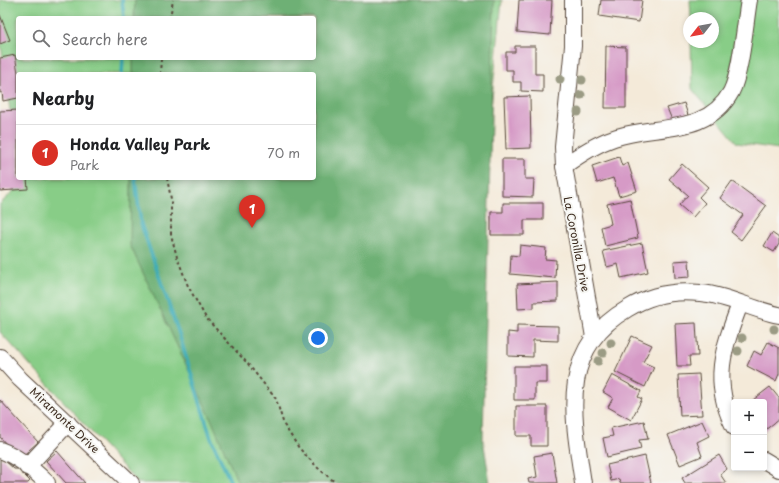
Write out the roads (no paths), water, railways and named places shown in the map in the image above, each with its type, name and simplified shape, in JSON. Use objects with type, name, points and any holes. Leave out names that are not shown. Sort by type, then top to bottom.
[{"type":"street","name":"La Coronilla Drive","points":[[573,0],[574,25],[563,147],[564,166],[594,337]]},
{"type":"street","points":[[564,166],[615,138],[690,125],[716,111],[728,97],[736,81],[749,0]]},
{"type":"street","points":[[583,483],[574,421],[573,405],[576,383],[582,361],[590,342],[617,315],[638,302],[658,296],[685,292],[702,293],[779,315]]},
{"type":"street","points":[[731,420],[724,403],[720,374],[724,346],[740,304]]},
{"type":"street","name":"Miramonte Drive","points":[[0,357],[20,378],[131,483]]},
{"type":"street","points":[[27,467],[68,423]]},
{"type":"street","points":[[0,450],[8,453],[47,483]]},
{"type":"street","points":[[767,462],[779,469]]},
{"type":"waterway","points":[[122,0],[124,16]]},
{"type":"waterway","points":[[122,72],[123,60]]},
{"type":"waterway","points":[[135,180],[141,224],[179,334],[211,438],[231,483]]},
{"type":"place","name":"Honda Valley Park","points":[[252,228]]}]
